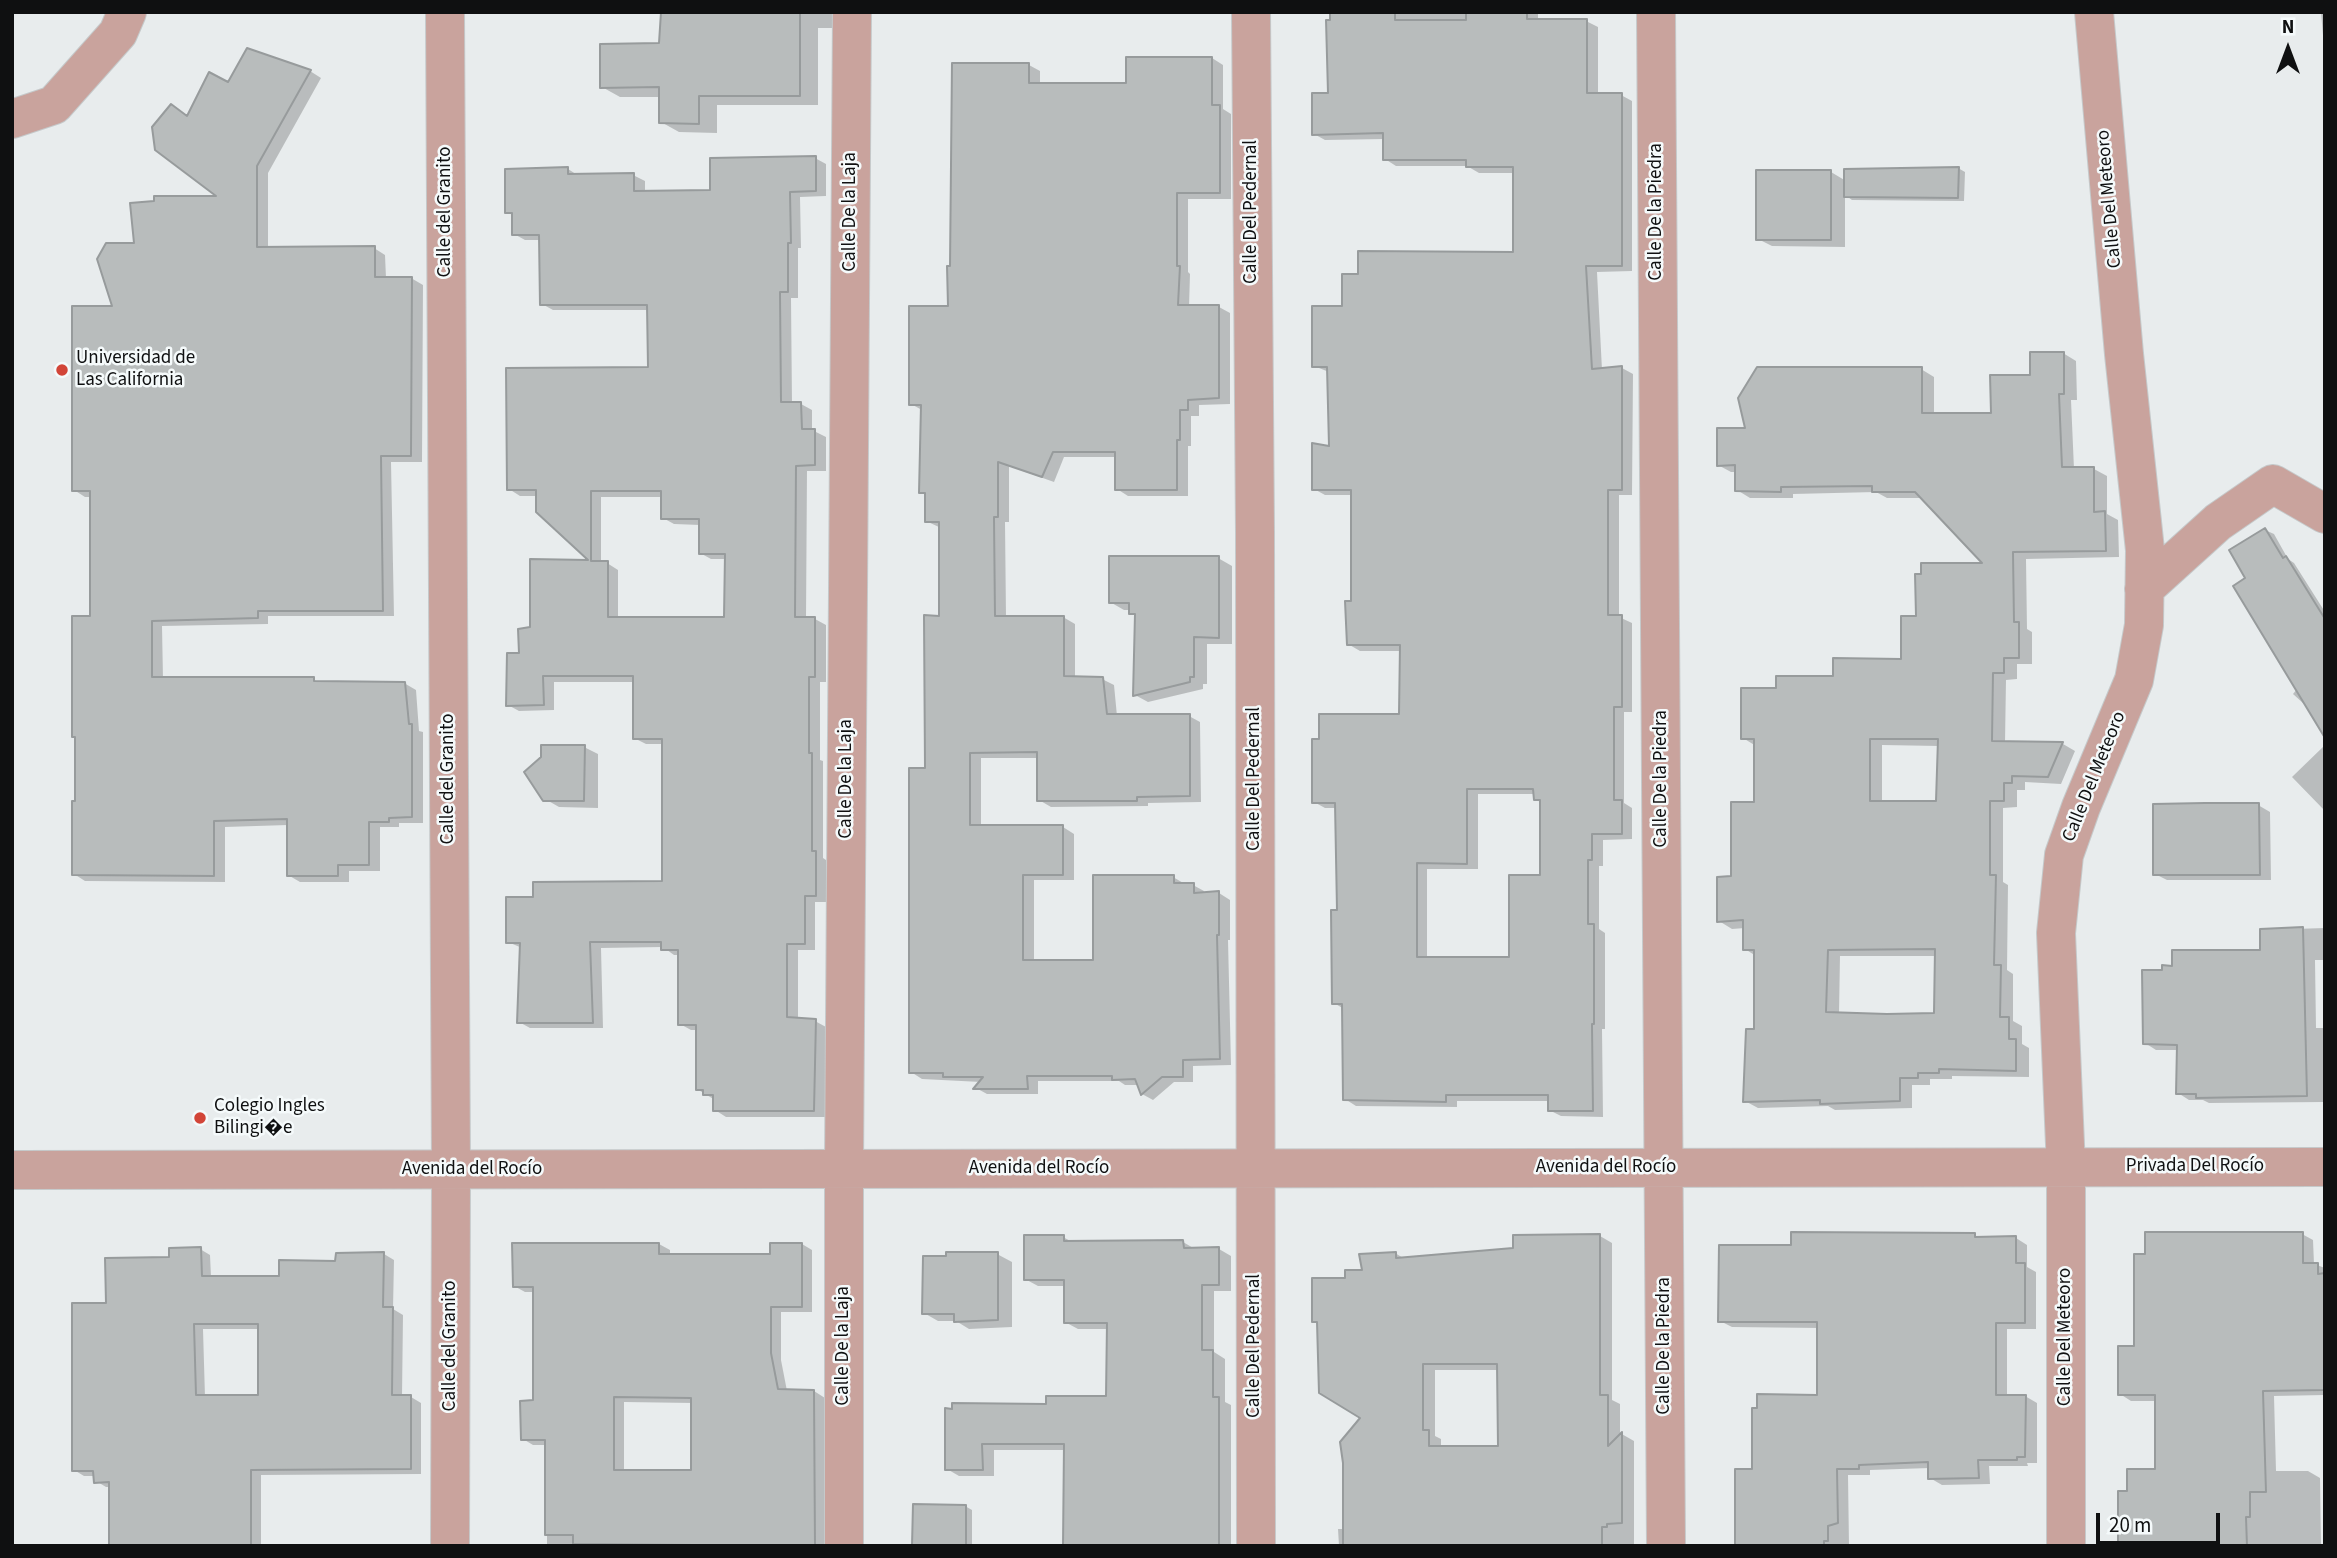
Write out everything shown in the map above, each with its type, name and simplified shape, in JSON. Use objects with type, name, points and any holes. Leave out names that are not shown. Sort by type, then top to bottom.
[{"type":"street","points":[[12,119],[54,106],[118,33],[127,12]]},
{"type":"street","name":"Calle del Granito","points":[[445,12],[451,1170],[450,1546]]},
{"type":"street","name":"Calle De la Laja","points":[[844,1546],[852,12]]},
{"type":"street","name":"Calle Del Pedernal","points":[[1251,12],[1255,534],[1256,1546]]},
{"type":"street","name":"Calle De la Piedra","points":[[1656,12],[1666,1546]]},
{"type":"street","name":"Calle Del Meteoro","points":[[2066,1546],[2066,1168],[2056,933],[2064,855],[2134,680],[2144,625],[2145,550],[2124,354],[2094,12]]},
{"type":"street","points":[[2144,589],[2218,522],[2273,484],[2325,514]]},
{"type":"street","name":"Privada Del Rocío","points":[[2066,1168],[2325,1167]]},
{"type":"street","name":"Avenida del Rocío","points":[[12,1170],[2066,1168]]},
{"type":"building","points":[[661,12],[800,12],[800,96],[699,96],[699,124],[659,123],[659,87],[600,88],[600,44],[659,43]]},
{"type":"building","points":[[1330,12],[1395,12],[1395,20],[1466,20],[1466,12],[1527,12],[1527,19],[1587,19],[1587,93],[1622,93],[1622,266],[1586,266],[1592,369],[1622,366],[1622,490],[1608,490],[1608,615],[1622,615],[1622,707],[1614,707],[1614,800],[1622,800],[1622,834],[1592,834],[1592,860],[1588,860],[1588,924],[1594,924],[1593,1111],[1548,1111],[1548,1095],[1446,1095],[1446,1102],[1343,1100],[1342,1004],[1332,1004],[1331,910],[1337,910],[1335,803],[1312,803],[1312,739],[1319,739],[1319,714],[1399,714],[1400,645],[1347,645],[1345,601],[1351,601],[1351,490],[1312,490],[1312,443],[1329,446],[1327,367],[1312,367],[1312,306],[1342,306],[1342,274],[1358,274],[1358,251],[1513,252],[1513,167],[1466,167],[1466,160],[1383,160],[1383,133],[1312,135],[1312,93],[1328,93],[1326,20],[1330,20]],"holes":[[[1467,789],[1533,789],[1534,800],[1540,800],[1540,875],[1509,875],[1509,957],[1417,957],[1417,863],[1467,864]]]},
{"type":"building","points":[[247,48],[311,70],[257,166],[257,247],[375,246],[375,277],[412,277],[411,456],[381,456],[383,611],[258,611],[258,618],[152,621],[152,677],[314,677],[314,681],[405,682],[409,724],[412,724],[412,817],[389,818],[389,822],[369,822],[369,865],[338,865],[338,876],[287,876],[287,819],[214,821],[214,876],[72,875],[75,737],[72,737],[72,616],[90,616],[90,491],[72,491],[72,306],[112,306],[97,259],[106,243],[134,243],[130,203],[154,201],[154,196],[216,196],[155,150],[152,127],[171,104],[187,116],[209,72],[228,82]]},
{"type":"building","points":[[1126,57],[1212,57],[1212,105],[1220,105],[1220,193],[1177,193],[1177,266],[1180,266],[1178,305],[1219,305],[1219,398],[1188,400],[1188,410],[1180,410],[1177,490],[1115,490],[1115,452],[1053,452],[1042,477],[998,462],[998,517],[994,517],[995,616],[1064,616],[1064,676],[1103,677],[1107,714],[1190,714],[1190,796],[1137,797],[1137,801],[1037,801],[1037,752],[970,753],[970,825],[1063,825],[1063,875],[1023,875],[1023,960],[1093,960],[1093,875],[1174,875],[1174,883],[1194,883],[1194,893],[1219,891],[1217,935],[1220,1059],[1183,1060],[1183,1077],[1162,1077],[1141,1095],[1135,1079],[1112,1080],[1112,1076],[1027,1076],[1028,1089],[973,1089],[983,1077],[943,1077],[943,1073],[909,1073],[909,768],[925,768],[924,615],[939,616],[939,522],[925,522],[925,493],[919,493],[921,405],[909,405],[909,306],[948,306],[952,63],[1029,63],[1029,83],[1126,83]]},
{"type":"building","points":[[816,156],[816,191],[790,192],[788,292],[780,292],[781,402],[801,402],[802,429],[815,429],[815,465],[796,466],[795,617],[815,617],[815,677],[809,677],[809,753],[812,753],[812,851],[816,851],[816,896],[805,896],[805,944],[787,944],[787,1017],[816,1019],[814,1111],[713,1111],[713,1095],[703,1095],[703,1090],[696,1090],[696,1025],[678,1025],[678,950],[661,950],[661,942],[590,942],[593,1023],[517,1023],[520,943],[506,943],[506,897],[533,897],[533,882],[662,881],[662,739],[633,739],[633,676],[543,676],[544,705],[506,706],[507,653],[519,653],[518,629],[530,627],[530,559],[588,560],[536,512],[536,490],[507,490],[506,368],[648,367],[647,305],[540,305],[539,235],[512,235],[512,213],[505,213],[505,169],[568,167],[568,174],[634,173],[634,191],[710,190],[710,158]],"holes":[[[591,491],[661,491],[661,519],[699,519],[699,554],[725,554],[724,617],[608,617],[608,561],[591,561]]]},
{"type":"building","points":[[1959,167],[1958,198],[1844,197],[1844,169]]},
{"type":"building","points":[[1756,170],[1831,170],[1831,240],[1756,240]]},
{"type":"building","points":[[2030,352],[2064,352],[2064,394],[2059,394],[2062,467],[2094,467],[2094,512],[2105,511],[2106,551],[2013,552],[2014,622],[2019,622],[2019,658],[2004,658],[2004,673],[1993,673],[1992,741],[2063,742],[2048,777],[2012,776],[2012,783],[2004,783],[2004,801],[1990,801],[1990,875],[1996,875],[1994,965],[2001,965],[2000,1017],[2009,1017],[2009,1039],[2016,1039],[2016,1071],[1939,1069],[1939,1073],[1918,1073],[1918,1078],[1900,1078],[1900,1101],[1820,1104],[1820,1100],[1743,1102],[1746,1029],[1754,1029],[1754,950],[1743,950],[1743,920],[1717,922],[1717,877],[1731,876],[1731,802],[1754,802],[1754,739],[1741,739],[1741,688],[1776,688],[1776,676],[1833,676],[1833,658],[1901,659],[1901,616],[1916,616],[1915,574],[1921,574],[1921,563],[1982,563],[1915,492],[1872,492],[1872,486],[1781,487],[1781,492],[1735,491],[1735,465],[1717,466],[1717,428],[1745,428],[1738,398],[1757,367],[1922,367],[1922,413],[1991,413],[1990,375],[2030,375]],"holes":[[[1870,739],[1938,739],[1936,801],[1870,801]],[[1935,949],[1934,1013],[1826,1012],[1828,950]]]},
{"type":"building","points":[[2265,528],[2283,558],[2286,556],[2325,619],[2325,738],[2233,586],[2245,578],[2229,550]]},
{"type":"building","points":[[1109,556],[1219,556],[1219,638],[1194,637],[1194,677],[1190,677],[1190,682],[1133,696],[1135,614],[1129,614],[1129,603],[1109,603]]},
{"type":"building","points":[[541,745],[585,745],[584,801],[543,801],[524,772],[541,757]]},
{"type":"building","points":[[2259,803],[2260,875],[2153,875],[2153,804]]},
{"type":"building","points":[[2303,927],[2307,1096],[2196,1098],[2196,1094],[2176,1094],[2177,1045],[2143,1044],[2142,970],[2162,970],[2162,965],[2172,966],[2172,950],[2260,950],[2260,929]]},
{"type":"building","points":[[1791,1232],[1975,1233],[1975,1237],[2016,1236],[2016,1263],[2025,1263],[2025,1323],[1996,1323],[1996,1395],[2026,1395],[2025,1457],[2017,1457],[2017,1460],[1978,1460],[1979,1478],[1928,1479],[1928,1462],[1859,1465],[1859,1469],[1837,1469],[1838,1523],[1828,1526],[1828,1541],[1824,1541],[1824,1546],[1735,1546],[1735,1469],[1752,1469],[1752,1408],[1757,1408],[1757,1394],[1817,1395],[1817,1322],[1718,1322],[1719,1245],[1791,1245]]},
{"type":"building","points":[[2145,1232],[2303,1232],[2303,1263],[2318,1263],[2318,1274],[2325,1273],[2325,1390],[2263,1391],[2266,1492],[2250,1492],[2250,1517],[2246,1517],[2247,1546],[2198,1546],[2198,1543],[2118,1544],[2118,1491],[2127,1491],[2127,1469],[2155,1469],[2155,1395],[2118,1395],[2118,1346],[2134,1346],[2134,1254],[2145,1254]]},
{"type":"building","points":[[1600,1234],[1600,1395],[1608,1395],[1608,1446],[1622,1432],[1622,1523],[1602,1527],[1602,1546],[1343,1546],[1343,1463],[1340,1442],[1360,1418],[1319,1393],[1317,1322],[1312,1322],[1312,1278],[1345,1278],[1345,1270],[1362,1270],[1359,1254],[1396,1252],[1396,1258],[1513,1248],[1513,1235]],"holes":[[[1423,1364],[1497,1364],[1498,1446],[1429,1446],[1429,1430],[1423,1430]]]},
{"type":"building","points":[[1024,1235],[1064,1235],[1064,1241],[1183,1240],[1184,1248],[1219,1247],[1219,1285],[1202,1285],[1202,1350],[1213,1350],[1213,1397],[1219,1397],[1219,1545],[1063,1546],[1064,1444],[982,1444],[983,1470],[945,1470],[945,1408],[952,1409],[952,1403],[1046,1404],[1046,1396],[1106,1396],[1107,1323],[1064,1323],[1064,1280],[1024,1280]]},
{"type":"building","points":[[512,1243],[659,1243],[659,1254],[770,1254],[770,1243],[802,1243],[802,1307],[771,1307],[771,1353],[778,1389],[814,1390],[815,1546],[573,1544],[573,1535],[545,1535],[545,1440],[521,1440],[520,1401],[533,1400],[533,1287],[513,1287]],"holes":[[[614,1397],[691,1398],[691,1470],[614,1470]]]},
{"type":"building","points":[[201,1247],[202,1276],[279,1276],[279,1260],[335,1261],[336,1253],[384,1252],[383,1307],[393,1307],[392,1395],[411,1395],[411,1469],[251,1470],[251,1546],[109,1546],[109,1482],[94,1483],[93,1471],[72,1471],[72,1303],[106,1303],[105,1258],[169,1257],[169,1248]],"holes":[[[194,1324],[258,1324],[258,1395],[196,1395]]]},
{"type":"building","points":[[946,1252],[998,1252],[998,1320],[954,1322],[954,1314],[922,1314],[923,1256],[946,1256]]},
{"type":"building","points":[[913,1504],[966,1505],[966,1546],[912,1546]]},
{"type":"place","name":"Universidad de Las California","points":[[62,370]]},
{"type":"place","name":"Colegio Ingles Bilingi�e","points":[[200,1118]]}]
